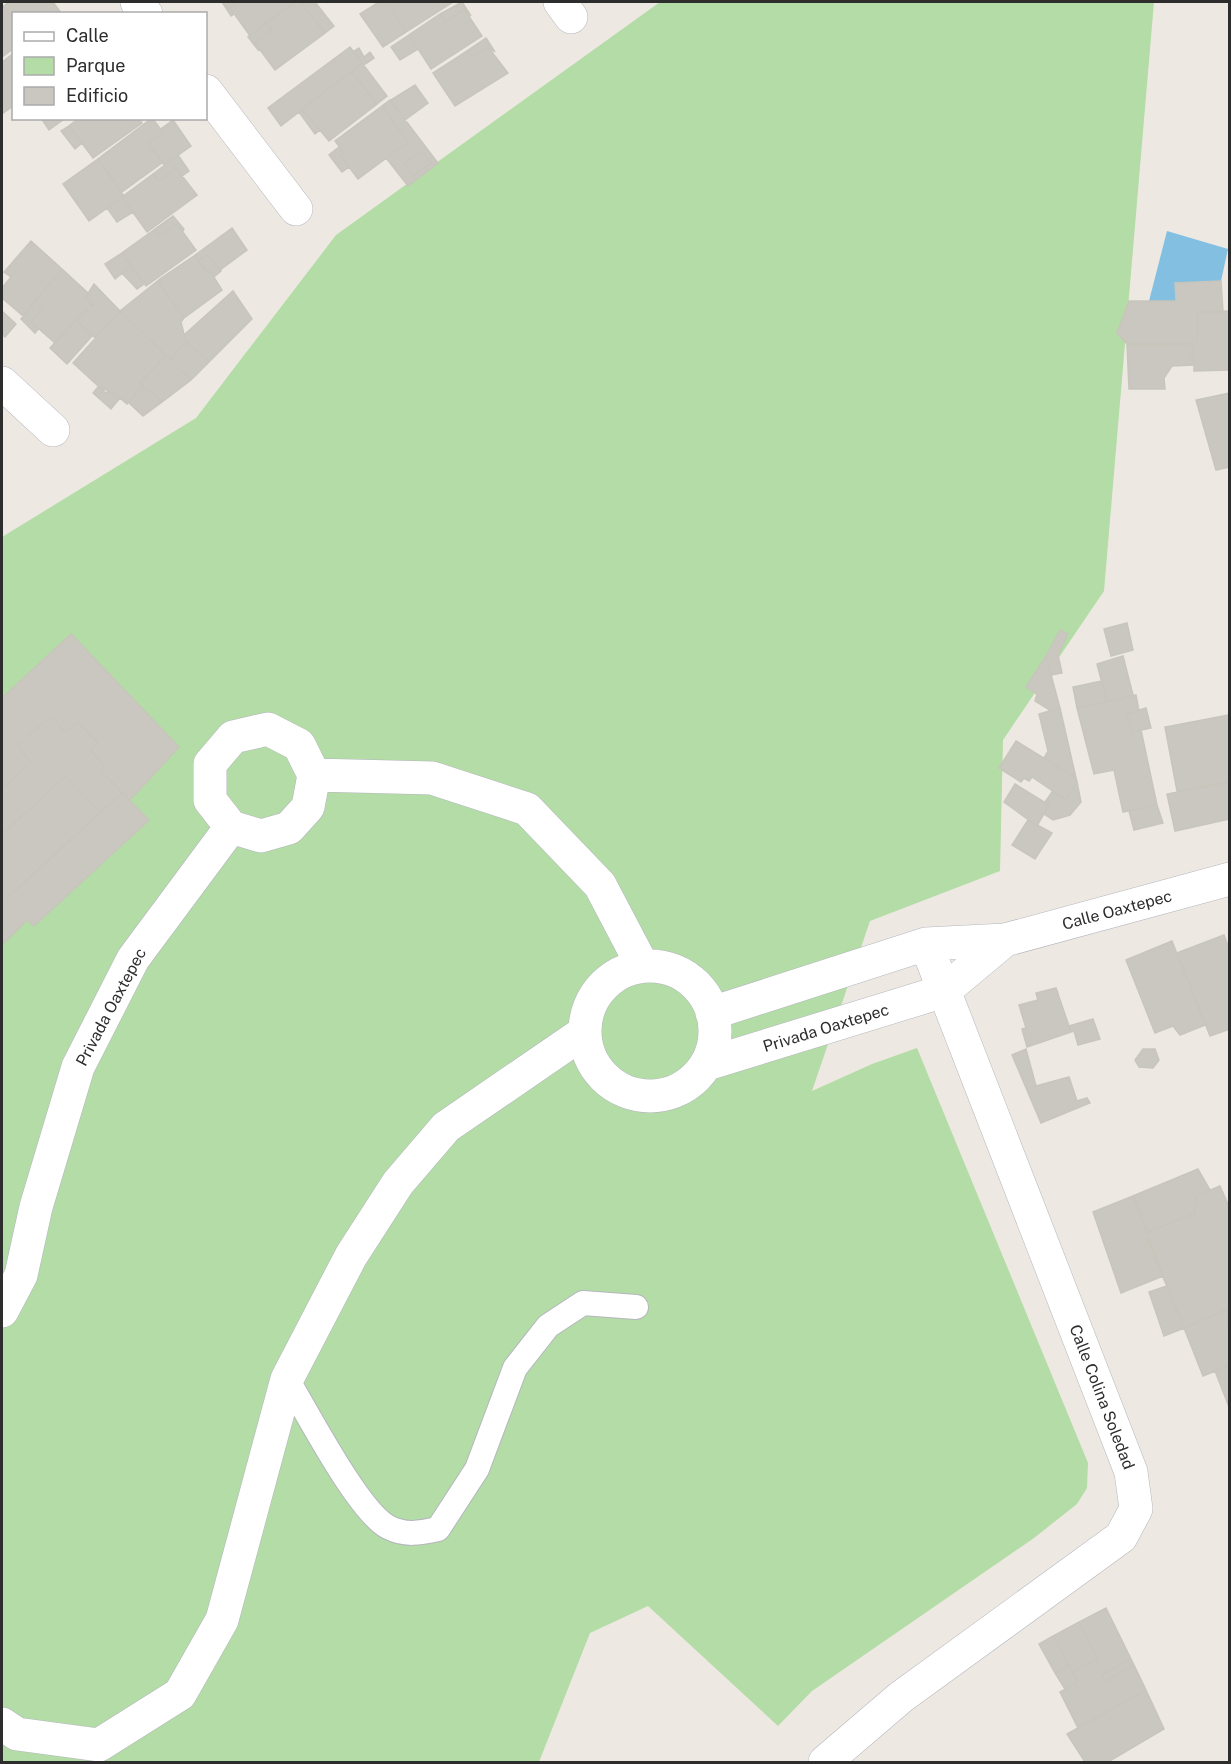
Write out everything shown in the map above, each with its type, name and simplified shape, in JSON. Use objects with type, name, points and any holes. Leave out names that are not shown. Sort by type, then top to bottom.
[{"type":"street","points":[[207,92],[296,209]]},
{"type":"street","points":[[2,383],[53,430]]},
{"type":"street","points":[[268,729],[299,745],[314,776],[308,807],[289,828],[261,836],[231,827],[210,800],[210,764],[232,737],[268,729]]},
{"type":"street","points":[[314,776],[432,778],[526,809],[600,885],[642,965]]},
{"type":"street","name":"Privada Oaxtepec","points":[[2,1311],[21,1275],[36,1207],[78,1067],[133,959],[231,827]]},
{"type":"street","name":"Calle Oaxtepec","points":[[926,944],[1005,940],[1230,879]]},
{"type":"street","name":"Calle Oaxtepec","points":[[944,991],[1005,940]]},
{"type":"street","points":[[712,1012],[926,944]]},
{"type":"street","name":"Calle Colina Soledad","points":[[825,1762],[901,1697],[1121,1537],[1136,1509],[1131,1472],[926,944]]},
{"type":"street","points":[[642,965],[672,969],[698,986],[712,1012],[715,1039],[707,1064],[684,1088],[651,1097],[618,1089],[594,1066],[583,1033],[591,1000],[614,975],[642,965]]},
{"type":"street","name":"Privada Oaxtepec","points":[[707,1064],[944,991]]},
{"type":"street","points":[[2,1724],[17,1734],[99,1745],[180,1694],[222,1620],[287,1379],[351,1256],[398,1183],[446,1127],[583,1033]]},
{"type":"lane","points":[[287,1379],[366,1509],[388,1527],[412,1534],[438,1529],[477,1469],[514,1368],[548,1326],[583,1303],[636,1307]]},
{"type":"green space","points":[[660,2],[1154,2],[1104,591],[1003,740],[1000,871],[870,921],[812,1091],[872,1064],[917,1048],[1088,1463],[1087,1488],[1077,1504],[1034,1538],[812,1691],[778,1726],[648,1606],[590,1633],[539,1762],[2,1762],[2,537],[196,418],[336,235]]},
{"type":"water","points":[[1167,231],[1228,249],[1221,281],[1175,283],[1176,301],[1149,301]]},
{"type":"building","points":[[9,2],[53,2],[60,12],[12,12],[12,16],[4,6]]},
{"type":"building","points":[[222,2],[238,2],[230,8],[234,14],[231,16]]},
{"type":"building","points":[[238,2],[295,2],[250,36],[230,8]]},
{"type":"building","points":[[295,2],[301,2],[325,33],[275,70],[255,43],[272,30],[266,23]]},
{"type":"building","points":[[301,2],[315,2],[334,26],[325,33]]},
{"type":"building","points":[[379,2],[387,2],[406,32],[383,47],[360,14]]},
{"type":"building","points":[[387,2],[453,2],[406,32]]},
{"type":"building","points":[[462,2],[471,16],[464,9],[445,22],[440,14]]},
{"type":"building","points":[[4,6],[12,16],[12,50],[2,57],[2,7]]},
{"type":"building","points":[[464,9],[482,36],[431,69],[409,35],[440,14],[445,22]]},
{"type":"building","points":[[266,23],[272,30],[255,43],[259,51],[248,37]]},
{"type":"building","points":[[409,35],[418,49],[400,60],[391,47]]},
{"type":"building","points":[[486,38],[495,52],[488,47],[472,57],[467,51]]},
{"type":"building","points":[[350,47],[362,63],[281,126],[268,108]]},
{"type":"building","points":[[488,47],[508,73],[455,106],[433,73],[467,51],[472,57]]},
{"type":"building","points":[[359,48],[364,57],[370,52],[374,58],[364,65],[354,51]]},
{"type":"building","points":[[12,54],[12,106],[2,114],[2,62]]},
{"type":"building","points":[[362,63],[387,96],[377,104],[352,72]]},
{"type":"building","points":[[352,72],[377,104],[329,141],[302,109]]},
{"type":"building","points":[[415,85],[428,103],[405,120],[391,100]]},
{"type":"building","points":[[390,100],[438,163],[408,186],[386,158],[408,142],[382,106]],"holes":[[[422,151],[431,163],[413,176],[404,163]]]},
{"type":"building","points":[[382,106],[408,142],[358,179],[340,155],[344,153],[335,141]]},
{"type":"building","points":[[302,109],[320,130],[315,134],[299,112]]},
{"type":"building","points":[[42,120],[63,120],[49,130]]},
{"type":"building","points":[[76,120],[140,120],[142,123],[93,158],[69,126]]},
{"type":"building","points":[[149,120],[154,120],[163,132],[148,143],[163,162],[122,192],[98,159]]},
{"type":"building","points":[[173,120],[191,146],[164,165],[148,143],[163,132],[161,129]]},
{"type":"building","points":[[69,126],[82,143],[75,149],[61,131]]},
{"type":"building","points":[[339,147],[344,153],[340,155],[349,167],[342,172],[329,155]]},
{"type":"building","points":[[422,151],[431,163],[413,176],[404,163]]},
{"type":"building","points":[[178,155],[189,171],[182,176],[176,168],[159,181],[153,174]]},
{"type":"building","points":[[98,159],[124,196],[89,221],[63,184]]},
{"type":"building","points":[[176,168],[197,195],[147,232],[122,197],[153,174],[159,181]]},
{"type":"building","points":[[122,197],[133,212],[117,222],[107,208]]},
{"type":"building","points":[[173,216],[184,229],[183,231],[177,224],[159,236],[155,229]]},
{"type":"building","points":[[177,224],[196,250],[146,286],[122,253],[155,229],[159,236]]},
{"type":"building","points":[[232,228],[247,250],[220,270],[207,255],[198,261],[194,256]]},
{"type":"building","points":[[31,241],[62,269],[23,316],[2,298],[2,288],[11,277],[4,272]]},
{"type":"building","points":[[122,253],[131,266],[115,279],[105,264]]},
{"type":"building","points":[[207,255],[221,271],[214,277],[198,261]]},
{"type":"building","points":[[194,256],[207,272],[210,271],[222,290],[184,318],[160,285],[160,279]]},
{"type":"building","points":[[131,266],[144,284],[137,289],[122,273]]},
{"type":"building","points":[[62,269],[89,294],[85,298],[93,305],[89,306],[55,343],[31,322],[43,308],[35,301]]},
{"type":"building","points":[[160,279],[160,285],[184,318],[181,322],[186,342],[171,360],[120,311]]},
{"type":"building","points":[[1221,281],[1223,312],[1197,312],[1197,344],[1128,345],[1117,333],[1129,301],[1176,301],[1175,283]]},
{"type":"building","points":[[94,284],[120,311],[95,338],[76,320],[93,305],[85,298]]},
{"type":"building","points":[[233,291],[252,319],[209,362],[186,341],[184,335]]},
{"type":"building","points":[[35,301],[43,308],[31,322],[38,329],[35,333],[21,319]]},
{"type":"building","points":[[2,311],[16,324],[5,337],[2,334]]},
{"type":"building","points":[[120,311],[166,355],[140,383],[143,386],[127,404],[113,392],[112,394],[108,390],[106,393],[73,363]]},
{"type":"building","points":[[1229,311],[1230,370],[1194,371],[1194,360],[1190,360],[1190,355],[1193,355],[1193,344],[1197,344],[1197,312]]},
{"type":"building","points":[[76,320],[92,336],[67,364],[50,348]]},
{"type":"building","points":[[186,341],[209,362],[191,380],[171,360]]},
{"type":"building","points":[[1127,344],[1193,344],[1193,355],[1190,355],[1190,360],[1194,360],[1194,365],[1172,366],[1164,378],[1165,389],[1129,389]]},
{"type":"building","points":[[166,355],[191,380],[162,402],[140,383]]},
{"type":"building","points":[[99,386],[120,398],[111,409],[93,393]]},
{"type":"building","points":[[143,386],[162,402],[143,416],[128,402]]},
{"type":"building","points":[[1230,393],[1230,467],[1216,470],[1196,400]]},
{"type":"building","points":[[1127,623],[1133,650],[1111,656],[1104,629]]},
{"type":"building","points":[[1060,630],[1068,634],[1058,655],[1062,673],[1052,675],[1046,656]]},
{"type":"building","points":[[71,634],[179,747],[130,800],[101,771],[105,766],[90,750],[98,743],[78,722],[66,733],[51,716],[17,746],[31,762],[5,786],[2,781],[2,698]]},
{"type":"building","points":[[1046,656],[1060,708],[1051,711],[1035,701],[1037,694],[1026,687]]},
{"type":"building","points":[[1123,656],[1133,695],[1107,702],[1097,664]]},
{"type":"building","points":[[1102,681],[1107,702],[1077,708],[1073,687]]},
{"type":"building","points":[[1136,695],[1139,711],[1127,714],[1132,732],[1141,730],[1157,805],[1123,812],[1114,770],[1094,774],[1077,708]]},
{"type":"building","points":[[1060,708],[1076,778],[1044,758],[1048,751],[1039,714]]},
{"type":"building","points":[[1146,708],[1151,728],[1132,732],[1127,714]]},
{"type":"building","points":[[1229,715],[1230,782],[1177,791],[1165,727]]},
{"type":"building","points":[[51,716],[66,733],[78,722],[98,743],[90,750],[105,766],[101,771],[122,793],[100,812],[66,776],[2,834],[2,789],[31,762],[17,746]]},
{"type":"building","points":[[1016,741],[1076,778],[1077,782],[1066,800],[1032,777],[1029,781],[1024,778],[1021,782],[999,768]]},
{"type":"building","points":[[66,776],[100,812],[2,903],[2,834]]},
{"type":"building","points":[[1077,782],[1081,802],[1070,815],[1053,820],[1044,814],[1049,805],[1045,802],[1052,792],[1066,800]]},
{"type":"building","points":[[1230,782],[1230,819],[1175,831],[1167,794]]},
{"type":"building","points":[[1015,784],[1049,805],[1037,826],[1004,802]]},
{"type":"building","points":[[122,793],[149,820],[34,926],[27,920],[2,945],[2,903]]},
{"type":"building","points":[[1157,805],[1163,823],[1134,830],[1129,811]]},
{"type":"building","points":[[1028,820],[1052,833],[1035,859],[1012,845]]},
{"type":"building","points":[[1224,935],[1230,951],[1230,1029],[1210,1036],[1177,953]]},
{"type":"building","points":[[1172,941],[1205,1025],[1180,1035],[1173,1026],[1155,1033],[1126,960]]},
{"type":"building","points":[[1056,988],[1071,1032],[1027,1047],[1022,1029],[1026,1028],[1019,1005],[1038,1000],[1036,993]]},
{"type":"building","points":[[1093,1019],[1100,1039],[1078,1045],[1074,1031],[1071,1032],[1069,1026]]},
{"type":"building","points":[[1026,1049],[1036,1086],[1069,1077],[1077,1101],[1087,1098],[1090,1103],[1041,1123],[1012,1055]]},
{"type":"building","points":[[1143,1049],[1155,1049],[1159,1060],[1153,1068],[1139,1067],[1135,1060]]},
{"type":"building","points":[[1198,1169],[1210,1190],[1196,1196],[1195,1213],[1148,1232],[1133,1196]]},
{"type":"building","points":[[1220,1186],[1230,1209],[1230,1308],[1184,1328],[1145,1233],[1195,1213],[1196,1196]]},
{"type":"building","points":[[1133,1196],[1163,1276],[1121,1293],[1093,1212]]},
{"type":"building","points":[[1167,1286],[1184,1328],[1164,1336],[1149,1292]]},
{"type":"building","points":[[1228,1309],[1230,1365],[1203,1376],[1184,1328]]},
{"type":"building","points":[[1230,1365],[1230,1407],[1229,1407],[1215,1371]]},
{"type":"building","points":[[1106,1608],[1131,1659],[1102,1675],[1106,1681],[1134,1665],[1146,1690],[1078,1728],[1060,1692],[1078,1682],[1072,1671],[1097,1659],[1079,1622]]},
{"type":"building","points":[[1079,1622],[1097,1659],[1072,1671],[1053,1636]]},
{"type":"building","points":[[1053,1636],[1069,1665],[1055,1673],[1039,1644]]},
{"type":"building","points":[[1131,1659],[1134,1665],[1106,1681],[1102,1675]]},
{"type":"building","points":[[1069,1665],[1078,1682],[1065,1689],[1055,1673]]},
{"type":"building","points":[[1146,1690],[1164,1729],[1108,1762],[1085,1762],[1067,1734]]}]
